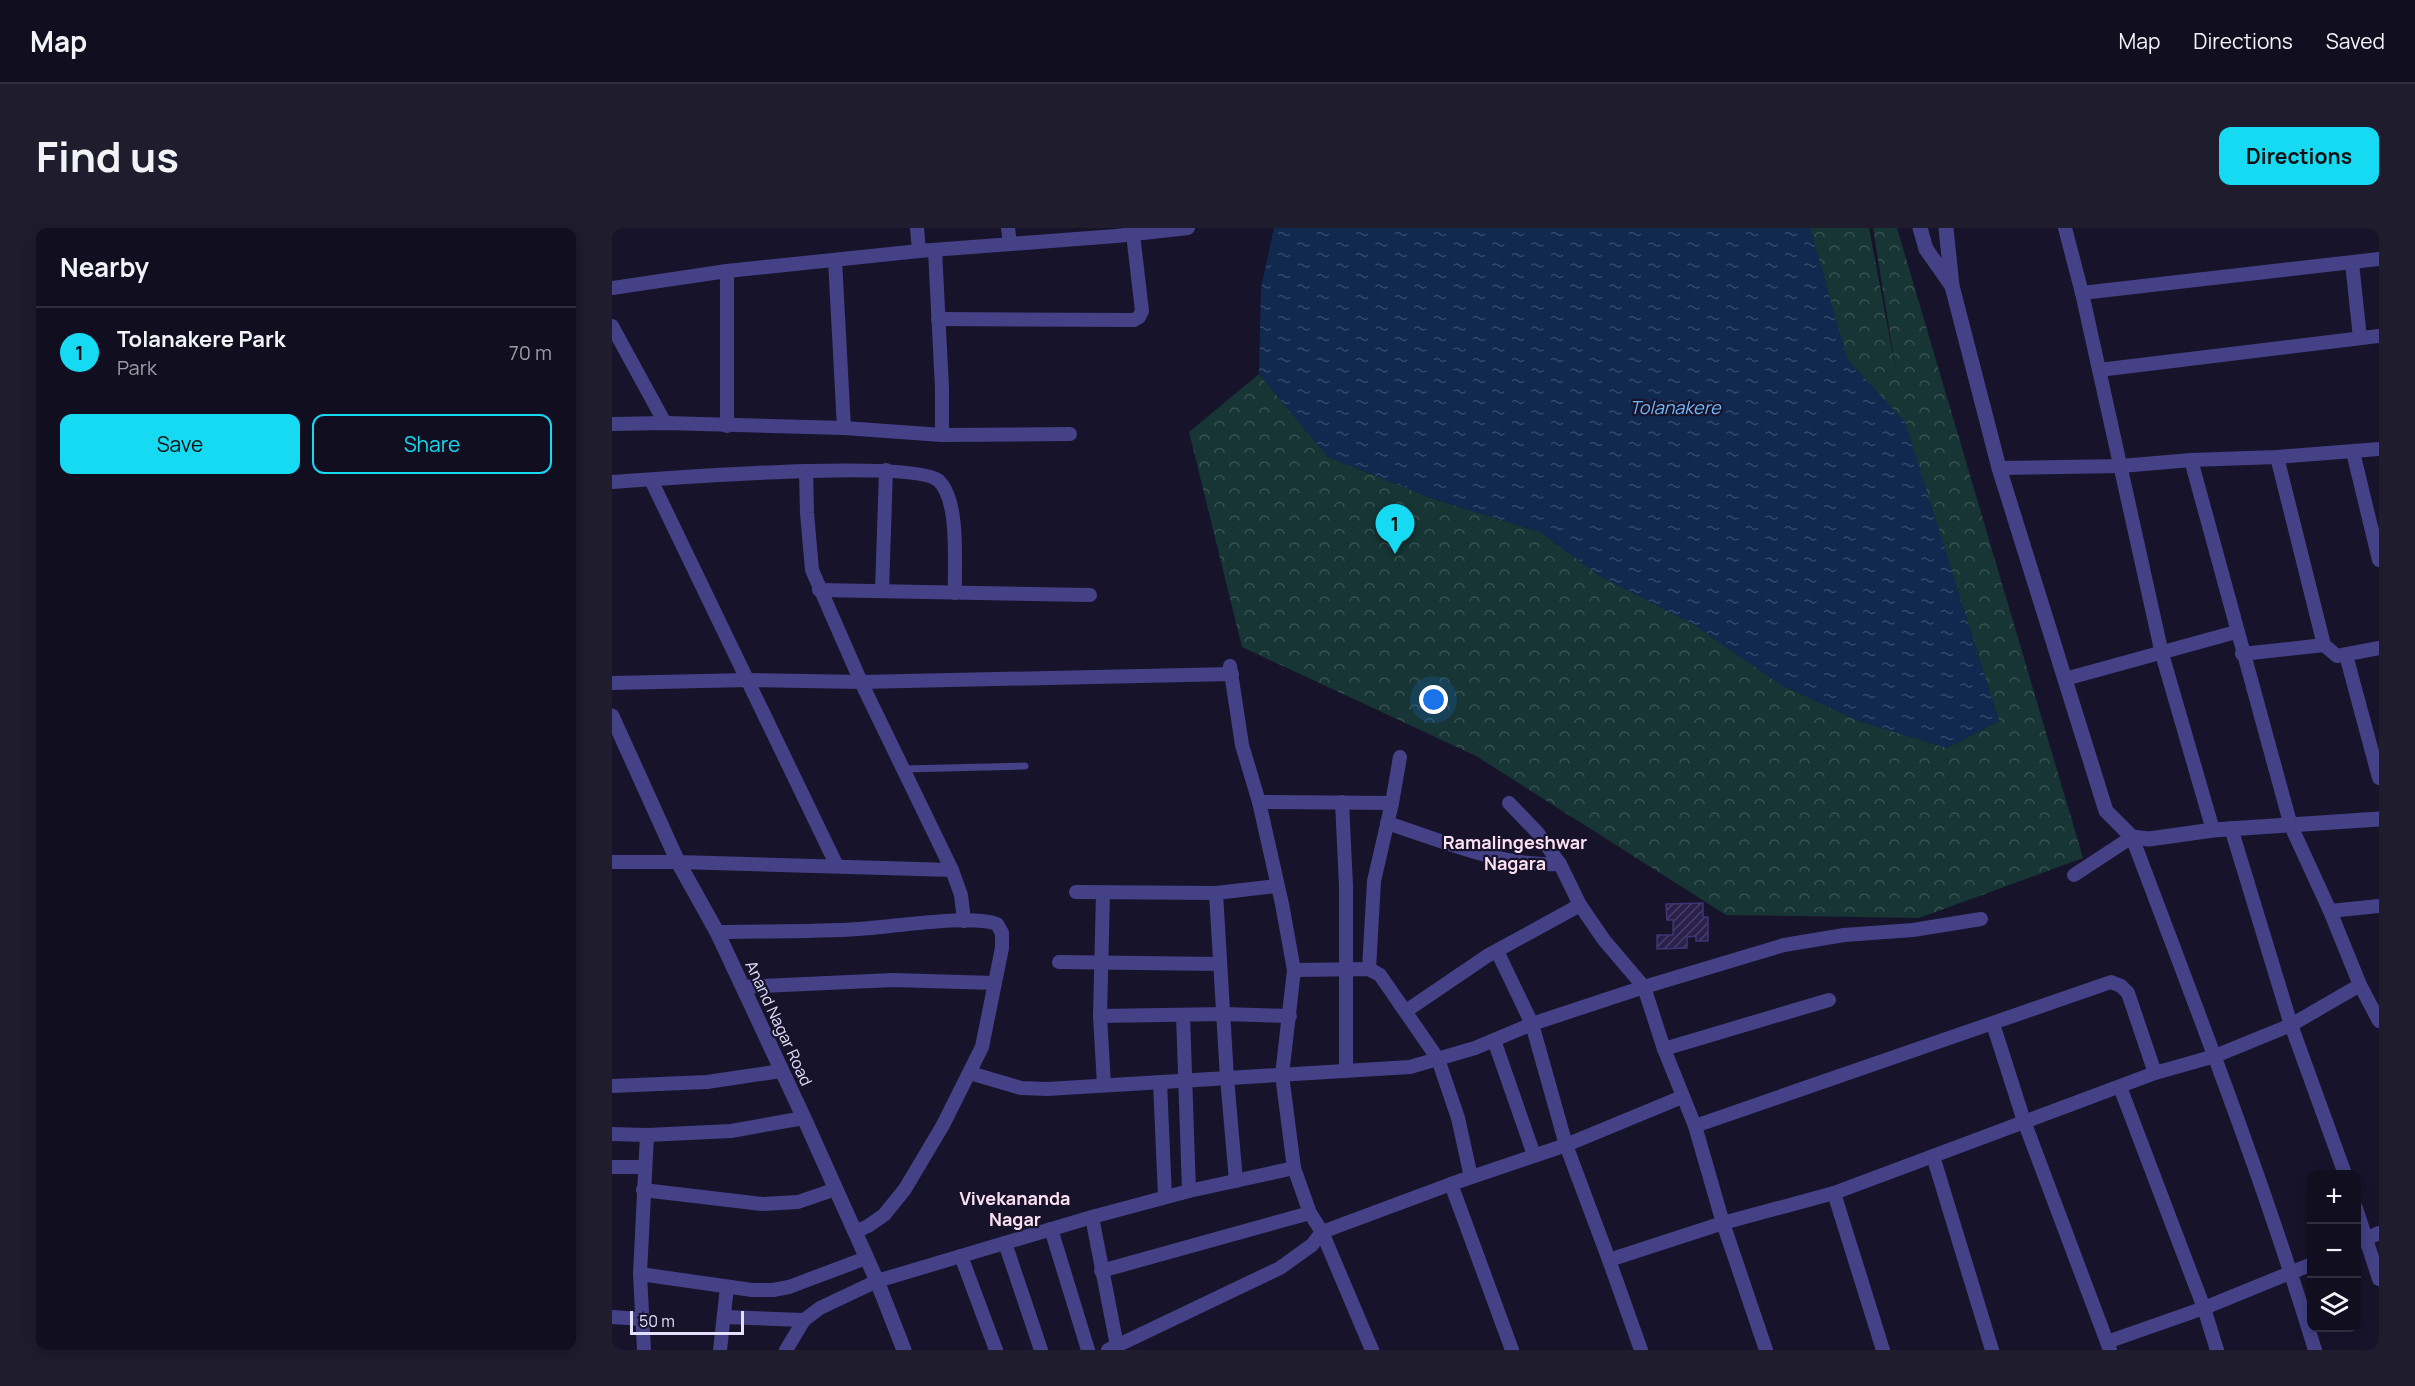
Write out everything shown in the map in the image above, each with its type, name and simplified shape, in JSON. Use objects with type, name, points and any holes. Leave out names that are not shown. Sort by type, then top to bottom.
[{"type":"street","points":[[917,228],[920,251]]},
{"type":"street","points":[[1008,228],[1010,244]]},
{"type":"street","points":[[612,288],[727,271],[1115,232],[1133,234],[1188,228]]},
{"type":"street","points":[[1920,228],[1926,249],[1952,286]]},
{"type":"street","points":[[1946,228],[1952,286],[1999,468],[2106,811],[2132,837],[2215,1056],[2292,1273],[2315,1350]]},
{"type":"street","points":[[2065,228],[2082,293],[2162,654],[2213,830]]},
{"type":"street","points":[[938,319],[1134,320],[1140,317],[1142,311],[1133,234]]},
{"type":"street","points":[[935,250],[942,435]]},
{"type":"street","points":[[2082,293],[2379,259]]},
{"type":"street","points":[[835,260],[844,428]]},
{"type":"street","points":[[2352,263],[2360,338]]},
{"type":"street","points":[[727,271],[727,426]]},
{"type":"street","points":[[612,326],[664,423]]},
{"type":"street","points":[[2099,370],[2379,336]]},
{"type":"street","points":[[612,424],[664,423],[844,428],[942,435],[1070,434]]},
{"type":"street","points":[[1999,468],[2121,466],[2379,449]]},
{"type":"street","points":[[2353,452],[2379,560]]},
{"type":"street","points":[[2277,457],[2324,645],[2337,656],[2379,648]]},
{"type":"street","points":[[2191,460],[2242,654],[2291,826],[2330,911],[2360,985],[2379,1021]]},
{"type":"street","points":[[882,591],[886,470]]},
{"type":"street","points":[[612,482],[806,472],[886,470],[926,474],[939,481],[953,514],[955,592]]},
{"type":"street","points":[[806,472],[810,554],[812,570],[819,590],[952,870],[961,895],[964,921]]},
{"type":"street","points":[[651,480],[837,866]]},
{"type":"street","points":[[819,590],[1090,595]]},
{"type":"street","points":[[2065,679],[2236,632]]},
{"type":"street","points":[[2242,654],[2324,645]]},
{"type":"street","points":[[2346,655],[2379,778]]},
{"type":"street","points":[[612,683],[748,680],[861,682],[1231,670],[1242,745],[1259,802],[1294,970],[1282,1075],[1294,1168],[1310,1213],[1322,1232],[1372,1350]]},
{"type":"street","name":"Anand Nagar Road","points":[[612,716],[618,742],[678,862],[717,932],[804,1118],[877,1281],[904,1350]]},
{"type":"street","points":[[1369,969],[1374,881],[1400,757]]},
{"type":"street","points":[[1259,802],[1392,803]]},
{"type":"street","points":[[1342,802],[1347,969],[1346,1070]]},
{"type":"street","points":[[1509,803],[1537,832],[1560,864],[1580,905],[1604,940],[1644,987],[1664,1049],[1695,1126],[1723,1223],[1767,1350]]},
{"type":"street","points":[[2074,875],[2132,837],[2149,839],[2231,828],[2379,819]]},
{"type":"street","points":[[1387,823],[1487,855],[1539,865],[1560,864]]},
{"type":"street","points":[[2231,828],[2291,1025],[2344,1170]]},
{"type":"street","points":[[612,862],[952,870]]},
{"type":"street","points":[[1076,892],[1216,894],[1277,886]]},
{"type":"street","points":[[1103,893],[1100,1016],[1104,1085]]},
{"type":"street","points":[[1216,894],[1227,1078],[1236,1181]]},
{"type":"street","points":[[1406,1011],[1497,951],[1580,905]]},
{"type":"street","points":[[2330,911],[2379,906]]},
{"type":"street","points":[[970,1073],[1021,1088],[1047,1089],[1410,1067],[1644,987],[1784,945],[1844,935],[1913,930],[1981,919]]},
{"type":"street","points":[[717,932],[858,929],[964,921],[997,924],[1002,933],[1002,948],[982,1047],[970,1073],[943,1125],[905,1189],[884,1215],[855,1232]]},
{"type":"street","points":[[1497,951],[1532,1024],[1566,1144],[1641,1350]]},
{"type":"street","points":[[1059,962],[1220,964]]},
{"type":"street","points":[[1294,970],[1369,969],[1380,975],[1438,1059],[1458,1118],[1471,1177]]},
{"type":"street","points":[[743,987],[893,980],[995,983]]},
{"type":"street","points":[[1695,1126],[2111,982],[2121,986],[2128,993],[2155,1073]]},
{"type":"street","points":[[1609,1260],[1723,1223],[1833,1193],[2155,1073],[2215,1056],[2291,1025],[2360,985]]},
{"type":"street","points":[[1664,1049],[1829,1000]]},
{"type":"street","points":[[1100,1016],[1224,1014],[1290,1016]]},
{"type":"street","points":[[1184,1015],[1189,1191]]},
{"type":"street","points":[[1993,1024],[2024,1120],[2108,1346],[2307,1266]]},
{"type":"street","points":[[1494,1040],[1534,1155]]},
{"type":"street","points":[[612,1086],[707,1082],[781,1071]]},
{"type":"street","points":[[1160,1082],[1165,1197]]},
{"type":"street","points":[[2120,1087],[2204,1308],[2217,1350]]},
{"type":"street","points":[[1092,1217],[1112,1348],[1280,1268],[1312,1245],[1322,1232],[1566,1144],[1682,1098]]},
{"type":"street","points":[[612,1134],[647,1135],[731,1131],[804,1118]]},
{"type":"street","points":[[644,1350],[640,1274],[647,1135]]},
{"type":"street","points":[[1933,1156],[1992,1350]]},
{"type":"street","points":[[612,1167],[644,1167]]},
{"type":"street","points":[[786,1350],[804,1320],[820,1308],[877,1281],[1165,1197],[1294,1168]]},
{"type":"street","points":[[1451,1184],[1512,1350]]},
{"type":"street","points":[[643,1190],[762,1204],[798,1202],[836,1189]]},
{"type":"street","points":[[1833,1193],[1883,1350]]},
{"type":"street","points":[[1101,1271],[1310,1213]]},
{"type":"street","points":[[2361,1220],[2379,1280]]},
{"type":"street","points":[[1051,1229],[1088,1350]]},
{"type":"street","points":[[1005,1243],[1041,1350]]},
{"type":"street","points":[[961,1256],[996,1350]]},
{"type":"street","points":[[640,1274],[752,1290],[789,1287],[866,1258]]},
{"type":"street","points":[[720,1350],[727,1287]]},
{"type":"street","points":[[612,1317],[641,1319]]},
{"type":"street","points":[[725,1317],[804,1320]]},
{"type":"lane","points":[[904,769],[1025,766]]},
{"type":"green space","points":[[1810,228],[1869,228],[1896,371],[1873,228],[1897,228],[2083,858],[1919,918],[1726,915],[1476,756],[1242,647],[1189,432],[1259,374],[1328,457],[1434,499],[1540,532],[1600,576],[1695,625],[1781,685],[1859,721],[1947,748],[1999,721],[1905,423],[1847,359]]},
{"type":"water","name":"Tolanakere","points":[[1274,228],[1810,228],[1847,359],[1905,422],[1999,721],[1947,748],[1859,721],[1781,685],[1694,625],[1600,576],[1540,532],[1434,499],[1328,457],[1259,374],[1261,288]]},
{"type":"building","points":[[1703,903],[1703,917],[1708,917],[1708,941],[1696,941],[1696,936],[1687,937],[1687,948],[1657,949],[1657,935],[1673,935],[1673,920],[1667,920],[1666,904]]},
{"type":"place","name":"Tolanakere Park","points":[[1395,554]]},
{"type":"district","name":"Ramalingeshwar Nagara","points":[[1515,853]]},
{"type":"district","name":"Vivekananda Nagar","points":[[1015,1209]]}]
